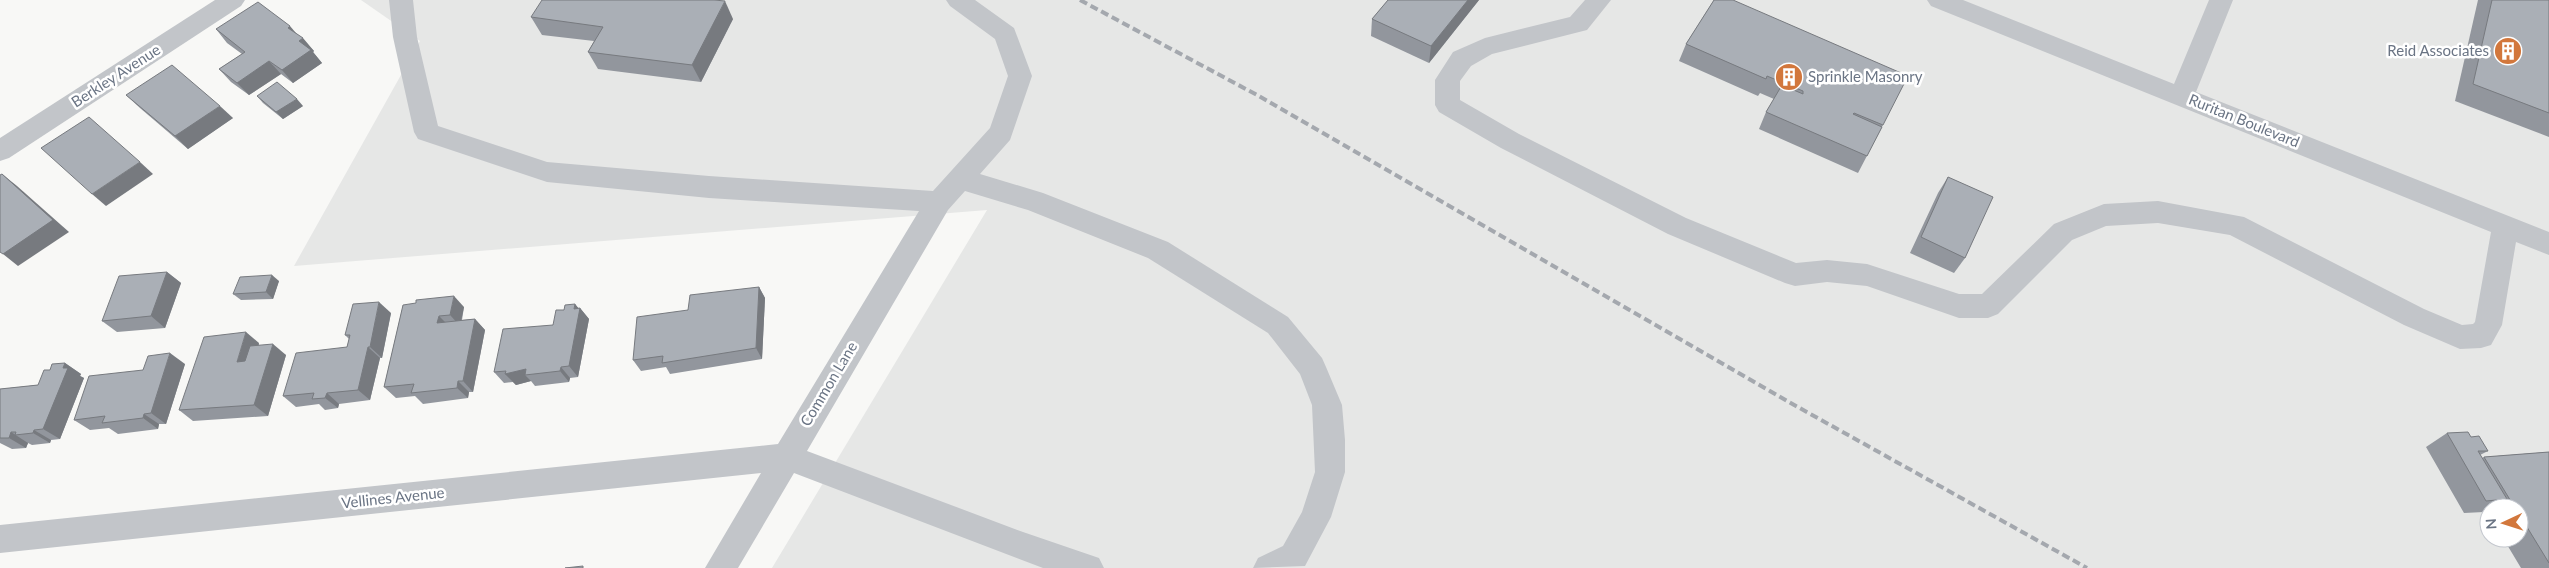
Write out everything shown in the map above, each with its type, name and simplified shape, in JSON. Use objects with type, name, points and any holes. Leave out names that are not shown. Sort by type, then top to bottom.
[{"type":"street","name":"Berkley Avenue","points":[[0,151],[233,0]]},
{"type":"street","points":[[401,0],[405,37],[427,132],[547,172],[709,187],[939,202]]},
{"type":"street","name":"Common Lane","points":[[721,568],[939,202],[1000,133],[1020,76],[1004,34],[958,0]]},
{"type":"street","points":[[1599,0],[1578,24],[1485,46],[1462,59],[1447,80],[1448,105],[1510,141],[1676,226],[1795,275],[1827,272],[1867,275],[1959,306],[1988,306],[2063,232],[2104,214],[2158,212],[2235,225],[2414,317],[2460,337],[2481,336],[2488,325],[2505,226]]},
{"type":"street","name":"Ruritan Boulevard","points":[[1939,0],[2549,244]]},
{"type":"street","points":[[2182,96],[2221,0]]},
{"type":"street","points":[[960,179],[1034,201],[1158,250],[1278,325],[1312,367],[1327,405],[1330,472],[1316,517],[1294,556],[1269,568]]},
{"type":"street","points":[[786,457],[1023,547],[1088,568]]},
{"type":"street","name":"Vellines Avenue","points":[[0,539],[786,457]]},
{"type":"shaded area","points":[[361,0],[2549,0],[2549,568],[772,568],[987,210],[294,266],[420,41]]},
{"type":"building","points":[[542,0],[725,1],[692,65],[588,52],[603,27],[531,17]]},
{"type":"building","points":[[1388,0],[1468,0],[1431,46],[1372,19]]},
{"type":"building","name":"Sprinkle Masonry","points":[[1714,0],[1733,0],[1908,76],[1883,125],[1853,114],[1882,127],[1867,156],[1766,112],[1782,85],[1803,94],[1803,91],[1767,76],[1766,79],[1686,44]]},
{"type":"building","name":"Reid Associates","points":[[2492,0],[2549,0],[2549,113],[2473,84]]},
{"type":"building","points":[[258,2],[290,26],[288,28],[303,38],[299,41],[311,50],[282,70],[269,61],[237,83],[219,69],[245,52],[216,29]]},
{"type":"building","points":[[172,65],[220,106],[175,136],[126,95]]},
{"type":"building","points":[[277,82],[297,99],[276,112],[257,96]]},
{"type":"building","points":[[89,117],[140,162],[92,194],[41,148]]},
{"type":"building","points":[[2,174],[53,220],[3,254],[0,252],[0,175]]},
{"type":"building","points":[[1948,177],[1993,197],[1965,258],[1921,237]]},
{"type":"building","points":[[167,272],[151,316],[102,321],[119,276]]},
{"type":"building","points":[[272,275],[266,292],[233,294],[240,277]]},
{"type":"building","points":[[759,287],[756,348],[662,363],[663,356],[633,360],[637,317],[688,310],[690,295]]},
{"type":"building","points":[[454,296],[450,315],[439,316],[437,323],[475,319],[463,381],[458,381],[457,388],[411,393],[414,384],[384,387],[403,305],[416,303],[416,300]]},
{"type":"building","points":[[379,302],[370,347],[368,347],[358,390],[327,393],[325,398],[312,399],[314,393],[283,396],[296,353],[347,347],[350,335],[345,335],[353,304]]},
{"type":"building","points":[[575,304],[574,309],[580,308],[569,366],[561,367],[560,371],[525,375],[526,369],[505,374],[506,371],[494,372],[503,329],[553,325],[556,310],[564,310],[565,305]]},
{"type":"building","points":[[246,332],[237,362],[245,361],[250,346],[273,344],[254,405],[179,410],[204,337]]},
{"type":"building","points":[[170,353],[151,413],[144,414],[143,418],[102,423],[105,416],[74,420],[89,376],[143,370],[148,356]]},
{"type":"building","points":[[65,363],[63,368],[68,368],[43,429],[34,430],[33,433],[15,435],[16,432],[11,432],[9,438],[0,438],[0,389],[38,385],[44,370],[50,370],[52,364]]},
{"type":"building","points":[[2468,432],[2471,437],[2479,436],[2488,451],[2478,451],[2506,498],[2484,498],[2447,433]]},
{"type":"building","points":[[2549,452],[2549,563],[2529,530],[2529,498],[2509,498],[2484,457]]},
{"type":"building","points":[[583,566],[583,568],[565,568]]},
{"type":"railway","points":[[1080,0],[1257,95],[1796,406],[2087,568]]},
{"type":"place","name":"Reid Associates","points":[[2508,51]]},
{"type":"place","name":"Sprinkle Masonry","points":[[1789,77]]}]
